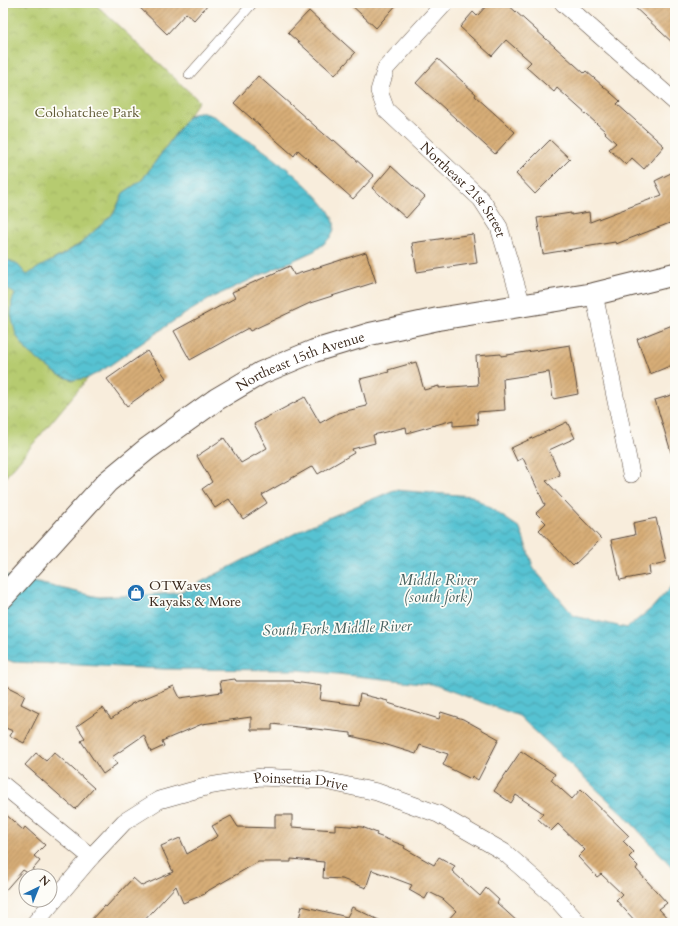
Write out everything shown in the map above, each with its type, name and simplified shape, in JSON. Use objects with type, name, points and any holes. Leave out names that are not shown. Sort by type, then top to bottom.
[{"type":"street","name":"Northeast 21st Street","points":[[445,3],[386,68],[379,91],[386,110],[481,199],[499,227],[522,305]]},
{"type":"street","points":[[563,3],[675,102]]},
{"type":"street","name":"Northeast 15th Avenue","points":[[3,597],[107,482],[147,449],[216,399],[261,373],[314,351],[370,334],[438,318],[594,294],[675,274]]},
{"type":"street","points":[[594,294],[631,474]]},
{"type":"street","name":"Poinsettia Drive","points":[[34,923],[91,857],[124,822],[159,800],[209,786],[260,777],[321,780],[377,792],[438,814],[504,852],[554,896],[578,923]]},
{"type":"street","points":[[3,785],[91,857]]},
{"type":"lane","points":[[188,75],[253,3]]},
{"type":"green space","name":"Colohatchee Park","points":[[3,3],[94,3],[199,101],[142,180],[123,193],[114,213],[80,244],[27,275],[27,351],[59,375],[73,380],[88,378],[3,480]]},
{"type":"water","points":[[198,112],[211,115],[218,119],[268,154],[303,182],[314,193],[330,214],[334,223],[331,236],[325,243],[314,251],[213,297],[175,320],[106,368],[88,378],[73,380],[59,375],[27,351],[16,335],[11,315],[12,301],[15,294],[3,286],[3,258],[17,264],[27,275],[80,244],[114,213],[123,193],[142,180],[187,118]]},
{"type":"water","name":"Middle River (south fork)","points":[[394,490],[472,496],[520,528],[534,569],[574,616],[627,628],[652,608],[675,582],[675,870],[624,815],[519,716],[432,684],[299,670],[164,669],[13,662],[3,658],[3,575],[99,597],[180,593],[307,527]]},
{"type":"building","points":[[135,3],[209,3],[194,20],[186,13],[167,34]]},
{"type":"building","points":[[349,3],[398,3],[376,28]]},
{"type":"building","points":[[489,3],[506,3],[584,73],[586,71],[620,101],[617,104],[664,146],[644,169],[632,158],[626,165],[609,149],[616,143],[605,133],[606,132],[557,88],[554,92],[526,67],[531,62],[506,40],[492,56],[460,27],[473,12],[477,16]]},
{"type":"building","points":[[630,3],[675,3],[675,45]]},
{"type":"building","points":[[309,11],[355,53],[335,75],[288,33]]},
{"type":"building","points":[[438,59],[476,94],[475,96],[515,132],[495,154],[416,83]]},
{"type":"building","points":[[258,76],[374,176],[353,199],[298,150],[294,156],[234,103]]},
{"type":"building","points":[[550,140],[570,159],[535,194],[516,174]]},
{"type":"building","points":[[391,166],[425,197],[406,218],[372,188]]},
{"type":"building","points":[[675,171],[675,221],[616,244],[615,242],[543,254],[537,218],[589,212],[590,222],[662,195],[655,181]]},
{"type":"building","points":[[473,234],[477,263],[417,272],[412,243]]},
{"type":"building","points":[[366,252],[376,282],[310,303],[250,331],[248,328],[190,360],[174,331],[235,298],[232,292],[290,266],[294,275]]},
{"type":"building","points":[[675,324],[675,364],[650,374],[637,339]]},
{"type":"building","points":[[570,345],[578,394],[553,399],[549,372],[503,379],[505,410],[477,412],[478,424],[453,426],[453,420],[407,433],[406,427],[373,435],[375,443],[352,449],[354,453],[318,474],[313,466],[262,495],[267,503],[243,519],[229,499],[215,508],[202,489],[212,482],[197,456],[224,438],[241,463],[267,448],[254,424],[305,397],[320,423],[338,413],[367,406],[360,379],[389,372],[388,370],[416,362],[424,390],[439,386],[439,388],[478,385],[476,356],[501,354],[501,356]]},
{"type":"building","points":[[147,351],[166,378],[127,406],[107,379]]},
{"type":"building","points":[[675,394],[675,455],[672,455],[655,400]]},
{"type":"building","points":[[567,422],[575,438],[549,450],[560,475],[546,481],[601,539],[573,566],[539,530],[546,523],[536,513],[545,505],[523,458],[517,461],[511,448]]},
{"type":"building","points":[[656,518],[666,562],[649,566],[650,574],[620,580],[611,540],[635,535],[633,523]]},
{"type":"building","points":[[235,679],[236,681],[294,681],[322,686],[320,700],[358,705],[360,694],[388,701],[388,703],[439,719],[441,712],[463,719],[499,739],[478,780],[472,776],[471,779],[443,765],[448,754],[420,745],[416,754],[351,736],[351,733],[272,724],[272,730],[251,730],[251,717],[202,724],[162,741],[164,746],[151,752],[144,735],[112,757],[117,764],[103,774],[81,741],[85,738],[77,726],[103,708],[111,719],[131,704],[174,686],[180,698],[222,692],[220,681]]},
{"type":"building","points":[[3,684],[25,695],[21,704],[39,713],[24,743],[10,736],[13,731],[3,727]]},
{"type":"building","points":[[521,751],[555,774],[551,780],[572,799],[581,789],[629,836],[623,841],[634,852],[629,857],[638,866],[636,869],[667,903],[659,909],[672,923],[637,923],[616,900],[622,894],[601,874],[597,877],[578,857],[585,850],[558,824],[551,831],[538,819],[543,813],[516,795],[511,803],[494,791]]},
{"type":"building","points":[[54,752],[94,788],[75,809],[25,765],[36,753],[46,761]]},
{"type":"building","points":[[3,812],[23,830],[25,827],[45,845],[34,856],[40,861],[34,868],[18,868],[18,876],[3,893]]},
{"type":"building","points":[[275,815],[292,815],[292,827],[335,830],[335,825],[362,827],[377,833],[376,835],[405,846],[404,848],[434,865],[439,857],[455,866],[452,871],[480,896],[486,888],[499,900],[497,903],[519,923],[445,923],[456,911],[443,899],[429,892],[425,899],[409,890],[412,885],[372,870],[366,888],[342,879],[323,878],[324,862],[291,859],[291,862],[258,862],[204,893],[205,894],[183,903],[176,886],[142,923],[88,923],[104,906],[106,907],[133,878],[142,886],[173,872],[161,846],[180,838],[187,854],[218,836],[212,826],[231,816],[238,827],[275,828]]},
{"type":"building","points":[[302,906],[347,917],[352,907],[385,923],[298,923]]},
{"type":"place","name":"OTWaves Kayaks & More","points":[[136,593]]},
{"type":"water label","name":"South Fork Middle River","points":[[337,628]]}]
